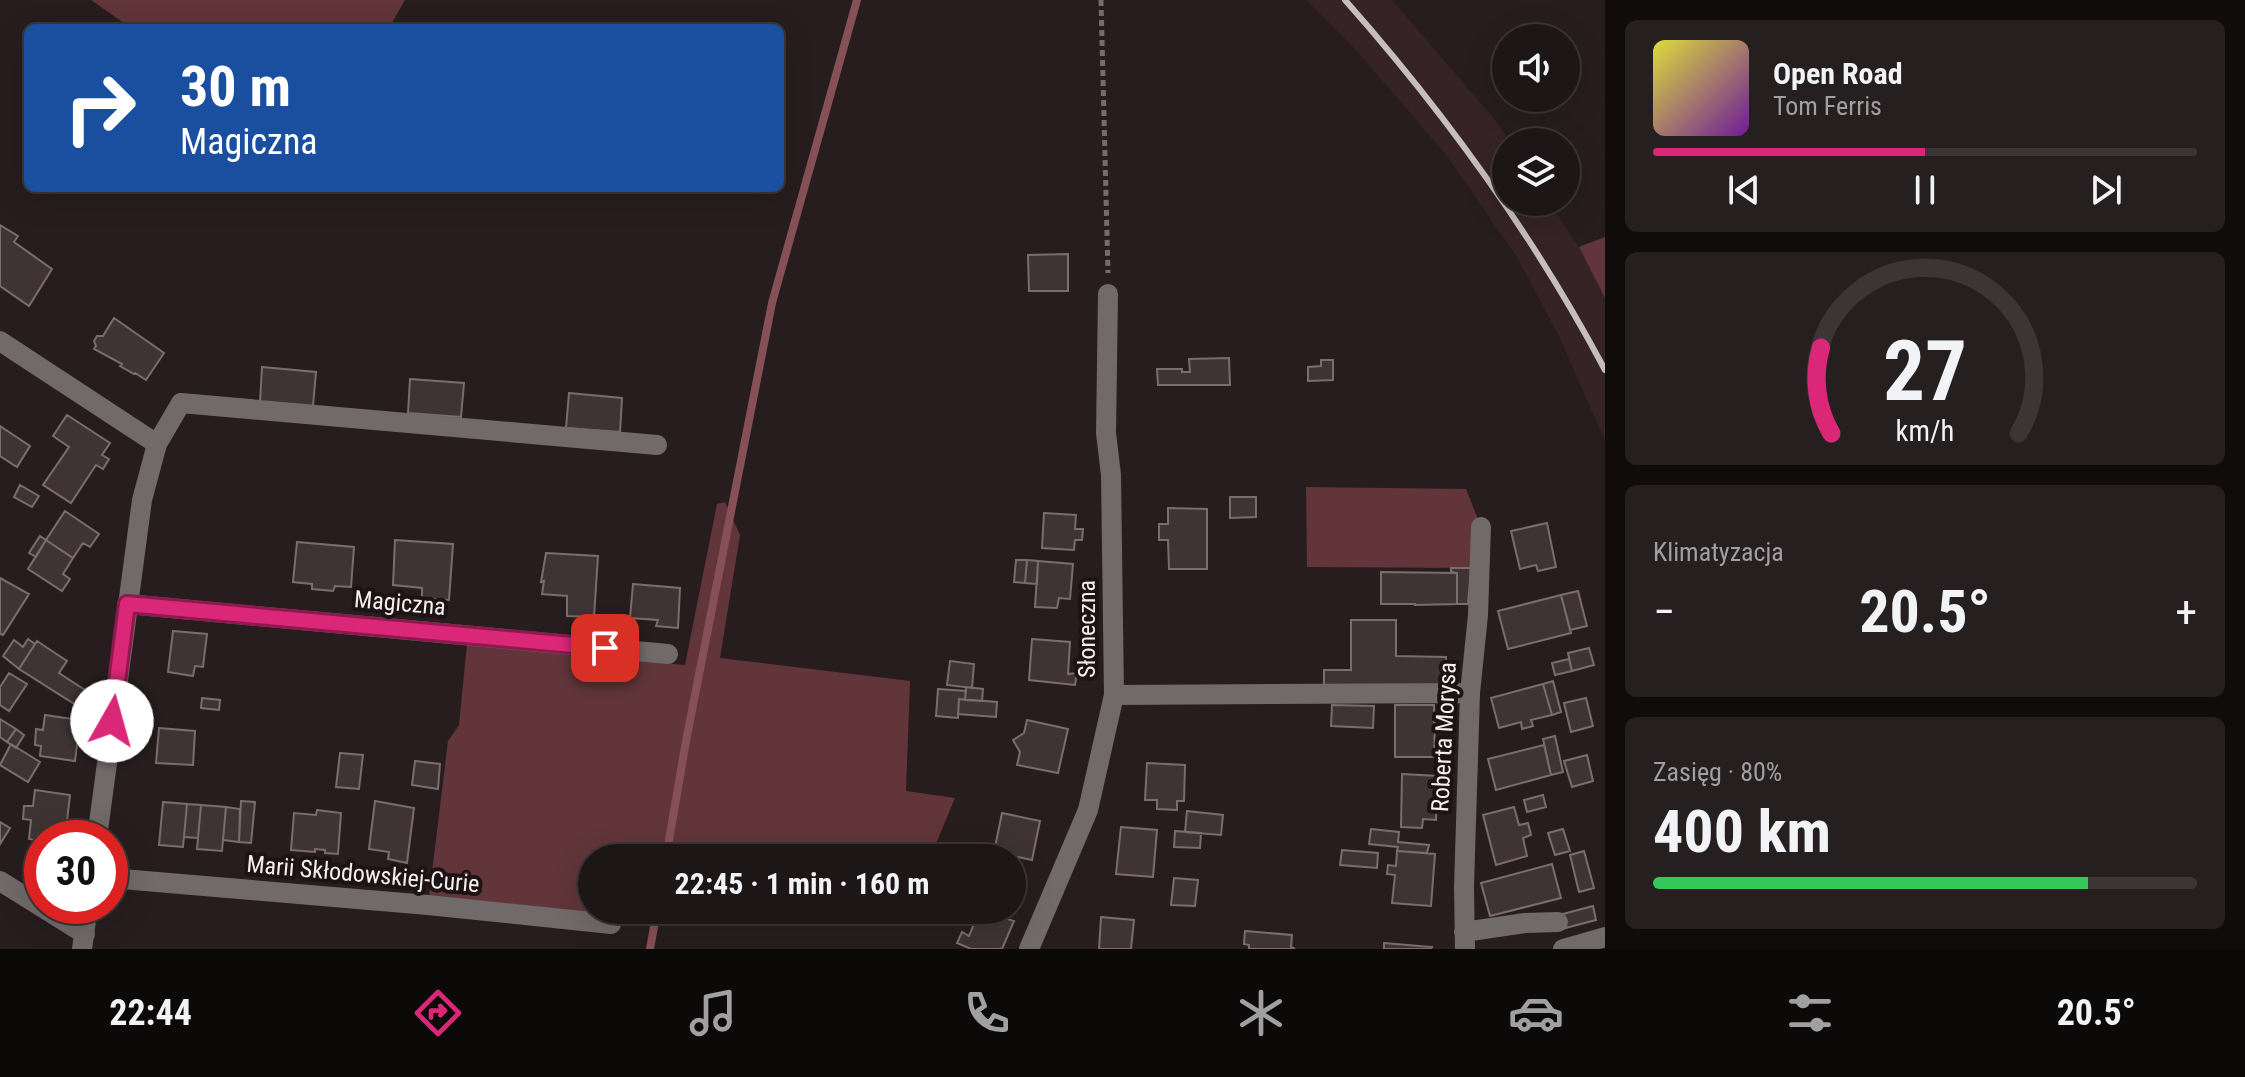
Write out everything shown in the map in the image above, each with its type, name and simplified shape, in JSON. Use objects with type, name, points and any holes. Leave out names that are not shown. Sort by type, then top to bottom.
[{"type":"street","name":"Słoneczna","points":[[1029,949],[1088,810],[1114,695],[1111,475],[1106,433],[1108,294]]},
{"type":"street","points":[[0,341],[157,444]]},
{"type":"street","points":[[99,820],[142,500],[157,444],[181,403],[657,445]]},
{"type":"street","name":"Roberta Morysa","points":[[1465,941],[1470,693],[1478,615],[1481,527]]},
{"type":"street","name":"Magiczna","points":[[127,604],[668,654]]},
{"type":"street","points":[[1114,695],[1470,693]]},
{"type":"street","name":"Marii Skłodowskiej-Curie","points":[[128,880],[578,921]]},
{"type":"street","points":[[0,881],[83,941]]},
{"type":"street","points":[[1465,941],[1525,923],[1558,922]]},
{"type":"street","points":[[1563,949],[1605,937]]},
{"type":"path","points":[[1101,0],[1108,294]]},
{"type":"shaded area","points":[[91,0],[405,0],[391,24],[125,24]]},
{"type":"shaded area","points":[[1306,0],[1392,0],[1501,128],[1492,128],[1492,216],[1558,216],[1579,247],[1605,298],[1605,441],[1559,336],[1517,257],[1444,152],[1355,49]]},
{"type":"shaded area","points":[[1605,237],[1605,298],[1579,247]]},
{"type":"shaded area","points":[[1306,487],[1466,489],[1481,527],[1480,568],[1307,567]]},
{"type":"shaded area","points":[[725,502],[740,535],[720,658],[910,681],[906,791],[955,798],[936,844],[578,844],[578,917],[428,905],[448,741],[459,725],[467,644],[685,665],[717,504]]},
{"type":"building","points":[[0,225],[18,236],[14,242],[52,269],[29,306],[0,286]]},
{"type":"building","points":[[1068,254],[1068,291],[1029,291],[1028,255]]},
{"type":"building","points":[[114,318],[164,353],[146,380],[94,349],[97,336],[103,336]]},
{"type":"building","points":[[1229,358],[1230,385],[1158,385],[1157,369],[1190,372],[1189,359]]},
{"type":"building","points":[[1321,360],[1333,360],[1333,380],[1308,381],[1308,367],[1321,366]]},
{"type":"building","points":[[262,367],[316,372],[313,406],[260,402]]},
{"type":"building","points":[[410,379],[464,383],[461,417],[408,413]]},
{"type":"building","points":[[569,393],[622,398],[620,432],[566,428]]},
{"type":"building","points":[[67,415],[110,443],[102,455],[109,459],[103,469],[96,465],[71,503],[43,485],[69,447],[53,436]]},
{"type":"building","points":[[0,426],[30,446],[17,467],[0,456]]},
{"type":"building","points":[[20,485],[39,496],[32,507],[14,497]]},
{"type":"building","points":[[1230,497],[1256,497],[1256,517],[1230,518]]},
{"type":"building","points":[[1168,508],[1207,509],[1207,569],[1169,569],[1168,540],[1159,540],[1159,524],[1168,524]]},
{"type":"building","points":[[65,511],[99,534],[90,547],[83,543],[73,558],[46,540]]},
{"type":"building","points":[[1044,513],[1076,515],[1075,529],[1083,529],[1082,540],[1075,540],[1074,550],[1042,548]]},
{"type":"building","points":[[1547,523],[1556,567],[1538,571],[1536,565],[1520,569],[1511,531]]},
{"type":"building","points":[[40,536],[46,540],[36,557],[29,553]]},
{"type":"building","points":[[46,540],[73,558],[63,574],[70,579],[62,591],[28,569]]},
{"type":"building","points":[[395,540],[453,544],[449,600],[422,598],[422,588],[393,585]]},
{"type":"building","points":[[297,542],[354,547],[351,587],[335,586],[333,591],[312,589],[312,584],[293,582]]},
{"type":"building","points":[[546,553],[598,556],[594,617],[567,616],[567,596],[542,594]]},
{"type":"building","points":[[1016,560],[1027,560],[1025,583],[1014,582]]},
{"type":"building","points":[[1027,560],[1038,561],[1037,584],[1025,583]]},
{"type":"building","points":[[1038,561],[1073,564],[1070,599],[1059,598],[1057,608],[1035,607]]},
{"type":"building","points":[[1451,568],[1471,568],[1468,604],[1457,604],[1457,573],[1451,572]]},
{"type":"building","points":[[1381,572],[1457,573],[1457,604],[1381,604]]},
{"type":"building","points":[[0,578],[29,594],[3,635],[0,634]]},
{"type":"building","points":[[633,584],[680,588],[678,628],[656,626],[658,620],[630,618]]},
{"type":"building","points":[[1578,591],[1587,626],[1570,630],[1561,595]]},
{"type":"building","points":[[1561,595],[1571,633],[1508,649],[1498,611]]},
{"type":"building","points":[[1351,620],[1396,620],[1396,656],[1446,657],[1446,687],[1324,687],[1324,670],[1351,670]]},
{"type":"building","points":[[173,631],[207,634],[203,667],[195,666],[193,676],[168,672]]},
{"type":"building","points":[[28,639],[35,644],[19,669],[3,656],[14,640],[23,647]]},
{"type":"building","points":[[1032,639],[1070,642],[1068,674],[1077,673],[1075,685],[1029,680]]},
{"type":"building","points":[[37,641],[67,661],[59,673],[85,690],[76,705],[19,669]]},
{"type":"building","points":[[1589,648],[1594,665],[1572,671],[1568,653]]},
{"type":"building","points":[[1569,659],[1572,671],[1555,675],[1552,663]]},
{"type":"building","points":[[950,661],[974,664],[972,688],[947,685]]},
{"type":"building","points":[[9,673],[27,684],[9,711],[0,705],[0,687]]},
{"type":"building","points":[[1553,681],[1561,712],[1552,715],[1543,684]]},
{"type":"building","points":[[1543,684],[1552,715],[1531,720],[1533,726],[1522,729],[1521,722],[1499,728],[1491,698]]},
{"type":"building","points":[[966,687],[983,689],[982,701],[965,700]]},
{"type":"building","points":[[938,689],[966,691],[965,700],[959,699],[958,718],[936,716]]},
{"type":"building","points":[[202,698],[220,700],[219,710],[201,708]]},
{"type":"building","points":[[1586,698],[1593,726],[1571,732],[1564,703]]},
{"type":"building","points":[[959,699],[997,702],[996,717],[958,714]]},
{"type":"building","points":[[1332,705],[1374,706],[1373,728],[1331,726]]},
{"type":"building","points":[[1395,705],[1434,705],[1434,757],[1395,757]]},
{"type":"building","points":[[45,715],[80,720],[75,761],[40,756],[41,746],[35,745],[36,729],[43,730]]},
{"type":"building","points":[[0,719],[16,729],[7,742],[0,737]]},
{"type":"building","points":[[1027,720],[1068,729],[1058,773],[1017,765],[1020,752],[1013,740],[1024,733]]},
{"type":"building","points":[[159,728],[195,731],[193,765],[156,763]]},
{"type":"building","points":[[16,729],[24,735],[16,748],[7,742]]},
{"type":"building","points":[[1555,736],[1563,772],[1551,775],[1543,739]]},
{"type":"building","points":[[11,744],[40,762],[28,782],[0,765]]},
{"type":"building","points":[[1544,745],[1551,775],[1496,790],[1488,759]]},
{"type":"building","points":[[340,753],[363,755],[359,789],[336,787]]},
{"type":"building","points":[[1587,755],[1593,781],[1572,787],[1564,761]]},
{"type":"building","points":[[415,761],[440,764],[438,789],[412,785]]},
{"type":"building","points":[[1147,763],[1185,765],[1184,801],[1177,801],[1177,810],[1157,809],[1157,800],[1145,800]]},
{"type":"building","points":[[1402,774],[1438,776],[1436,820],[1423,819],[1422,828],[1401,827]]},
{"type":"building","points":[[35,790],[70,795],[67,820],[23,819],[24,806],[33,806]]},
{"type":"building","points":[[1543,795],[1546,807],[1527,812],[1524,800]]},
{"type":"building","points":[[241,801],[255,802],[251,843],[239,842]]},
{"type":"building","points":[[375,801],[414,808],[407,863],[388,859],[389,852],[369,849]]},
{"type":"building","points":[[163,802],[187,804],[183,847],[159,845]]},
{"type":"building","points":[[187,804],[201,805],[198,838],[184,837]]},
{"type":"building","points":[[201,805],[226,807],[222,851],[197,849]]},
{"type":"building","points":[[226,807],[240,809],[239,842],[223,840]]},
{"type":"building","points":[[1514,807],[1519,825],[1528,823],[1531,835],[1523,838],[1527,856],[1496,865],[1483,815]]},
{"type":"building","points":[[317,810],[341,813],[338,854],[315,849],[315,852],[291,850],[294,813],[316,815]]},
{"type":"building","points":[[1187,811],[1223,815],[1221,835],[1185,832]]},
{"type":"building","points":[[1002,813],[1040,821],[1032,860],[1026,859],[1026,844],[996,844]]},
{"type":"building","points":[[0,822],[10,828],[0,844]]},
{"type":"building","points":[[1121,827],[1157,830],[1153,877],[1116,874]]},
{"type":"building","points":[[1371,829],[1399,832],[1398,842],[1429,845],[1427,853],[1397,851],[1398,847],[1369,844]]},
{"type":"building","points":[[1563,829],[1570,851],[1555,855],[1548,833]]},
{"type":"building","points":[[1175,831],[1201,833],[1200,848],[1174,847]]},
{"type":"building","points":[[1342,850],[1378,853],[1377,868],[1340,865]]},
{"type":"building","points":[[1397,851],[1435,854],[1431,906],[1392,903],[1395,875],[1387,874],[1388,865],[1396,866]]},
{"type":"building","points":[[1584,851],[1594,888],[1579,892],[1570,855]]},
{"type":"building","points":[[1552,864],[1561,898],[1490,916],[1481,883]]},
{"type":"building","points":[[1174,878],[1198,880],[1195,906],[1171,905]]},
{"type":"building","points":[[1593,906],[1596,920],[1562,929],[1559,915]]},
{"type":"building","points":[[1101,917],[1134,920],[1131,949],[1099,949]]},
{"type":"building","points":[[974,924],[1013,924],[1002,949],[971,949],[957,943],[962,932],[969,936]]},
{"type":"building","points":[[1245,931],[1292,935],[1291,947],[1295,949],[1249,949],[1249,945],[1244,944]]},
{"type":"building","points":[[1384,943],[1432,947],[1384,949]]},
{"type":"waterway","points":[[668,844],[772,303],[857,0]]},
{"type":"waterway","points":[[650,949],[654,924]]},
{"type":"railway","points":[[1345,0],[1418,87],[1486,177],[1578,320],[1605,370]]},
{"type":"route","points":[[112,721],[127,604],[605,648]]}]
